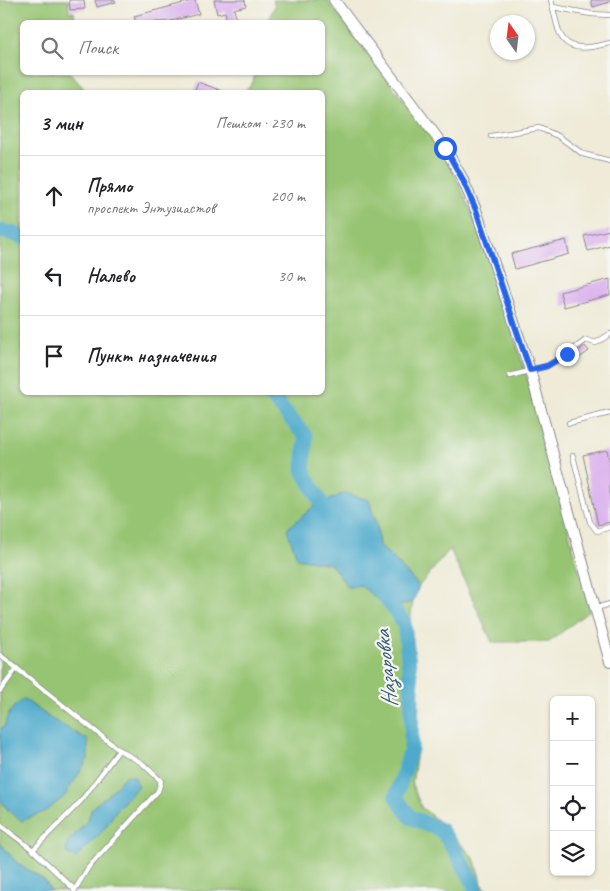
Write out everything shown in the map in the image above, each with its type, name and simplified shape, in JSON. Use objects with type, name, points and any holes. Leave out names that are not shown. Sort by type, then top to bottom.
[{"type":"street","points":[[334,0],[445,148],[462,178],[476,210],[530,370],[610,662]]},
{"type":"lane","points":[[551,0],[560,35],[567,44],[580,48],[610,44]]},
{"type":"lane","points":[[553,7],[591,14],[610,15]]},
{"type":"lane","points":[[491,136],[539,128],[558,136],[583,154],[610,161]]},
{"type":"lane","points":[[510,376],[547,366],[586,340],[596,343],[610,334]]},
{"type":"lane","points":[[569,423],[610,414]]},
{"type":"lane","points":[[573,456],[590,522],[597,531],[610,527]]},
{"type":"lane","points":[[596,608],[610,604]]},
{"type":"lane","points":[[0,655],[119,750],[142,763],[161,781],[158,791],[88,868],[74,890],[33,850],[0,825]]},
{"type":"lane","points":[[0,691],[17,668]]},
{"type":"lane","points":[[33,850],[82,801],[119,750]]},
{"type":"green space","points":[[0,0],[68,0],[69,12],[74,12],[75,20],[20,20],[20,75],[72,75],[85,90],[20,90],[20,395],[325,395],[325,90],[247,90],[253,82],[255,75],[325,75],[325,20],[268,20],[275,6],[273,0],[327,0],[442,151],[472,213],[526,374],[590,610],[549,642],[492,642],[450,549],[419,586],[379,546],[377,526],[297,558],[331,564],[348,587],[360,585],[380,601],[393,607],[413,602],[410,621],[418,691],[417,752],[412,784],[421,807],[444,826],[474,858],[482,884],[488,891],[50,891],[45,881],[16,862],[0,843],[0,800],[10,812],[50,718],[24,699],[8,715],[4,727],[0,729]],"holes":[[[126,775],[138,786],[117,809],[103,831],[68,843],[88,820],[92,808],[112,791]]]},
{"type":"water","points":[[345,493],[369,500],[377,526],[379,546],[419,586],[413,602],[393,607],[380,601],[360,585],[348,587],[331,564],[297,558],[287,529],[313,507]]},
{"type":"water","points":[[24,699],[50,718],[88,740],[88,759],[64,797],[46,811],[22,821],[10,812],[0,800],[0,729],[4,727],[13,708]]},
{"type":"water","points":[[126,775],[135,777],[138,786],[117,809],[103,831],[76,858],[66,853],[68,842],[88,820],[92,808],[112,791]]},
{"type":"water","points":[[0,843],[16,862],[45,881],[50,891],[0,891]]},
{"type":"building","points":[[69,0],[84,0],[85,9],[70,10]]},
{"type":"building","points":[[95,0],[115,0],[116,2],[97,7]]},
{"type":"building","points":[[195,0],[199,14],[175,20],[135,20],[134,16]]},
{"type":"building","points":[[214,0],[245,0],[246,6],[234,9],[237,20],[227,20],[225,12],[217,14]]},
{"type":"building","points":[[591,0],[610,0],[610,2],[593,7]]},
{"type":"building","points":[[198,82],[220,90],[195,90]]},
{"type":"building","points":[[610,230],[610,245],[588,251],[584,236]]},
{"type":"building","points":[[566,240],[569,254],[515,269],[511,254]]},
{"type":"building","points":[[610,279],[610,295],[564,307],[560,292]]},
{"type":"building","points":[[585,346],[589,351],[579,358],[575,353]]},
{"type":"building","points":[[607,450],[610,463],[610,522],[598,525],[583,455]]},
{"type":"waterway","name":"Назаровка","points":[[0,231],[20,236]]},
{"type":"waterway","name":"Назаровка","points":[[269,395],[306,437],[303,470],[331,520]]},
{"type":"waterway","name":"Назаровка","points":[[380,590],[404,623],[412,691],[411,749],[396,797],[410,817],[441,830],[473,882],[476,891]]},
{"type":"route","points":[[445,148],[462,178],[476,210],[530,370],[547,366],[567,354]]}]
